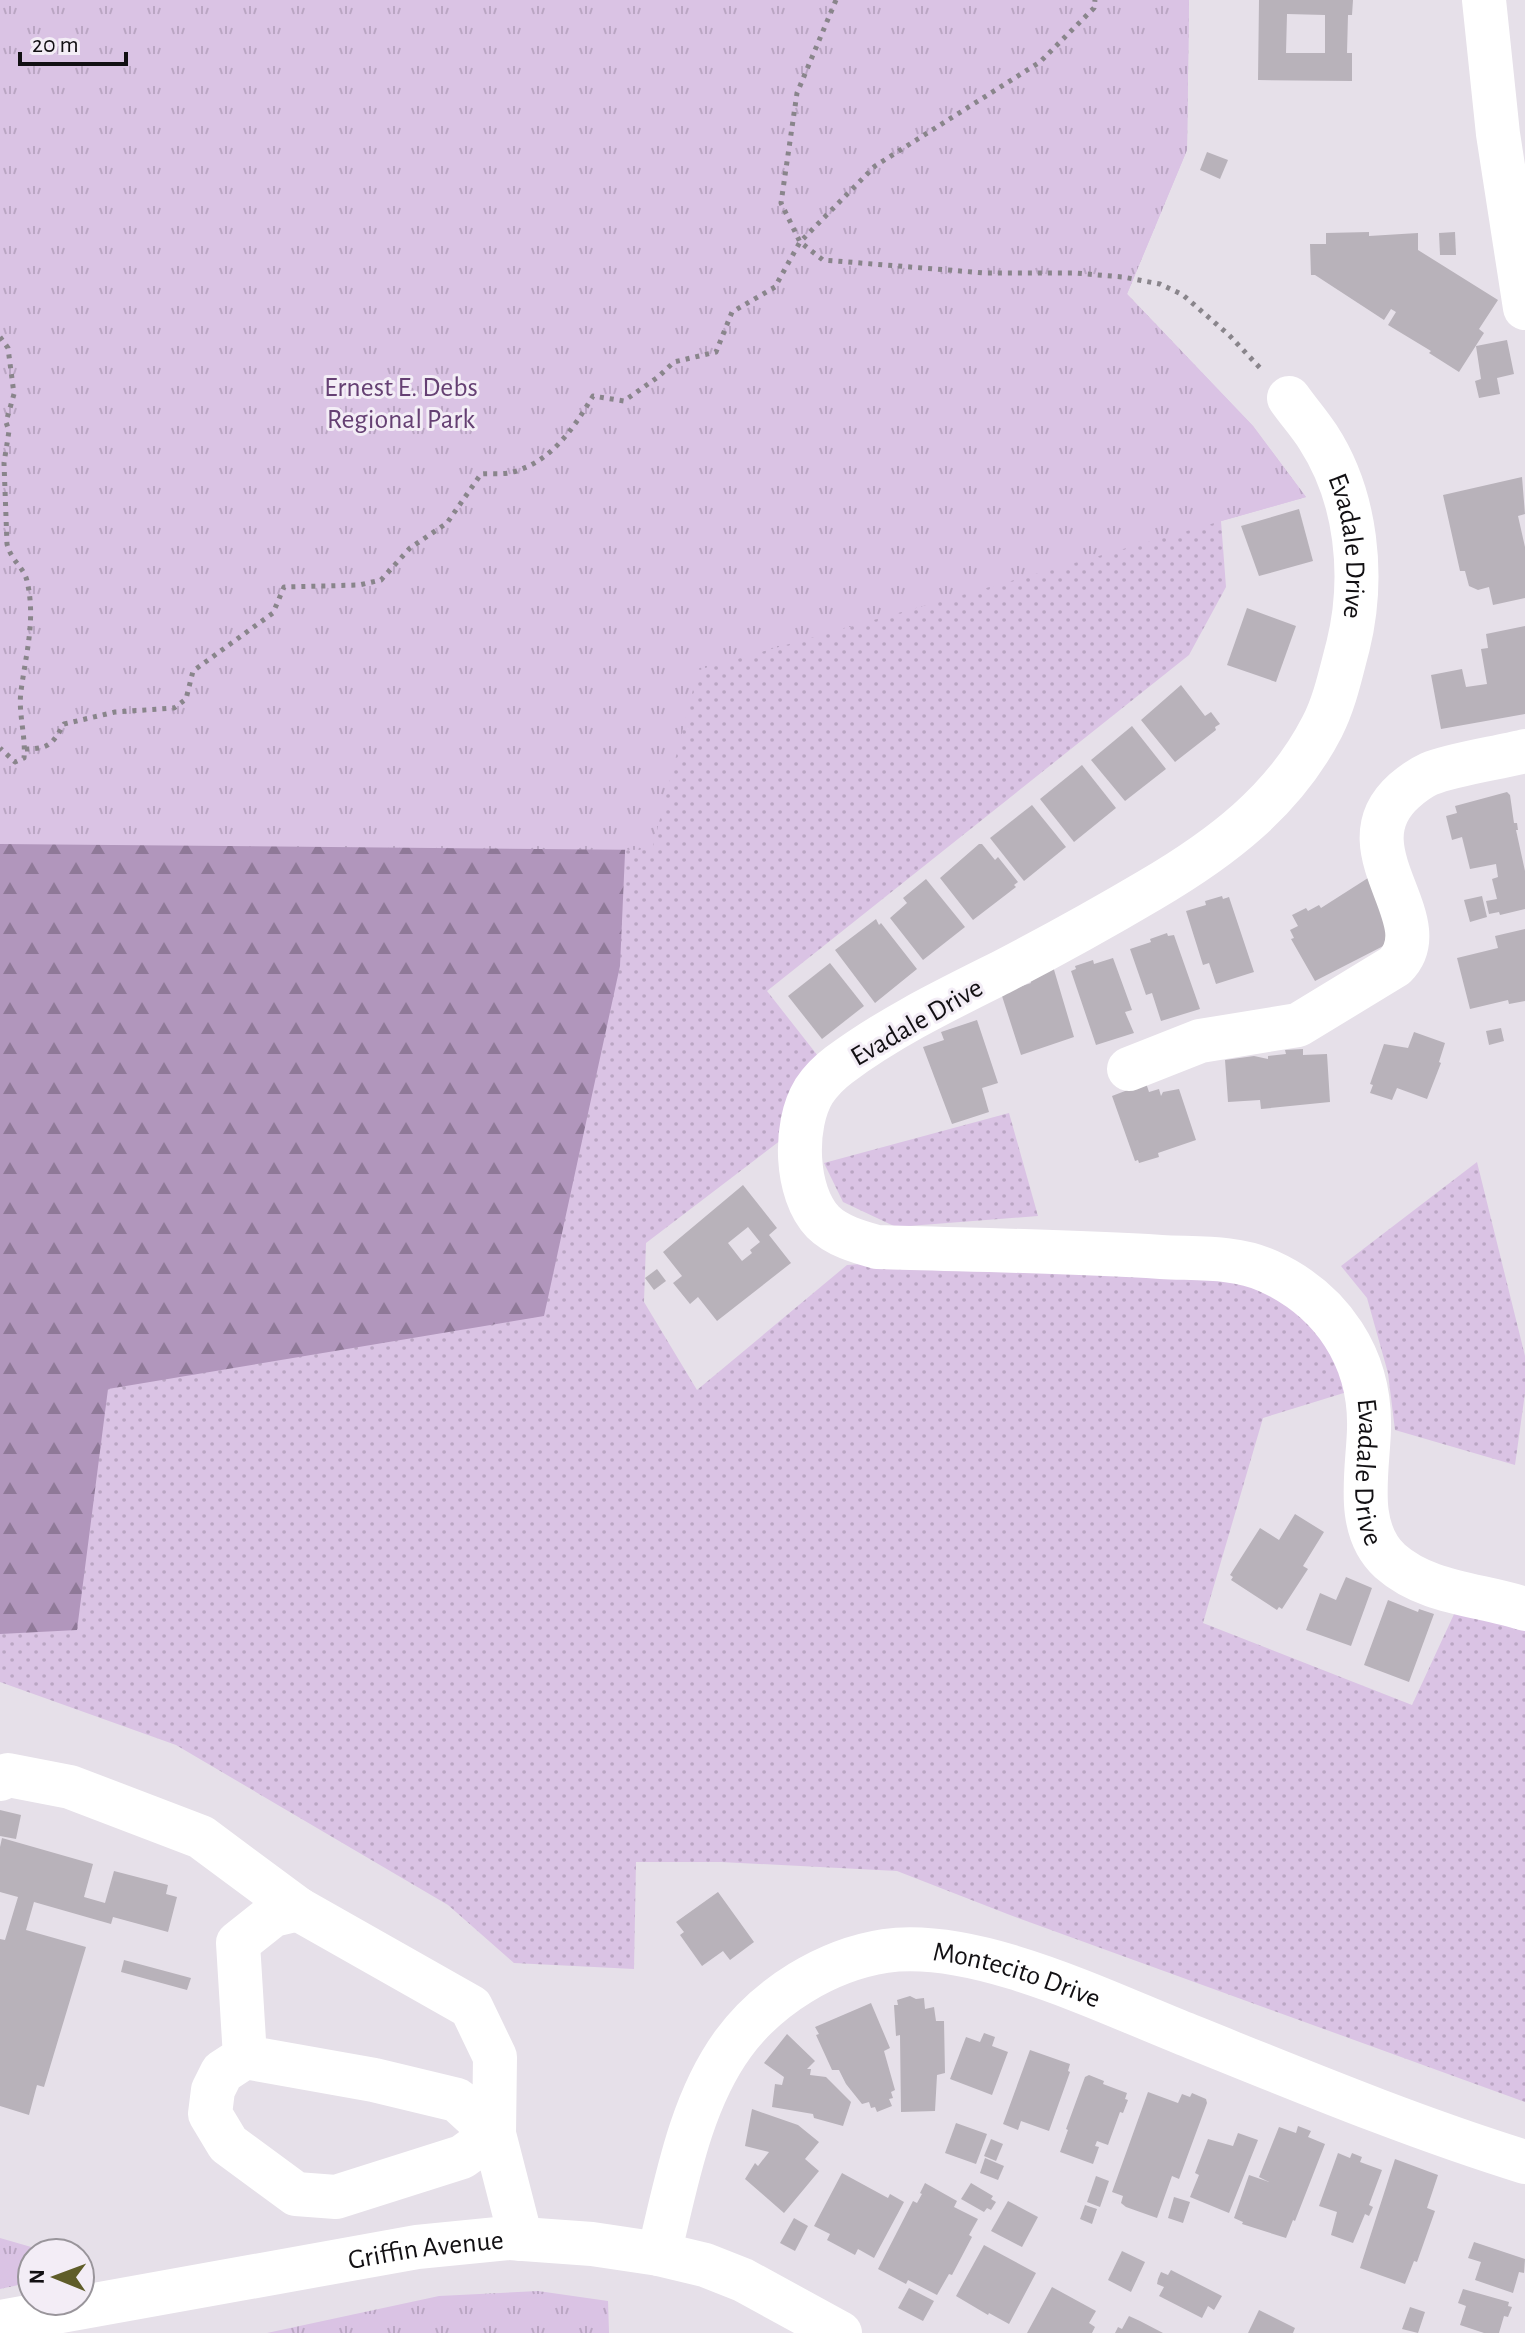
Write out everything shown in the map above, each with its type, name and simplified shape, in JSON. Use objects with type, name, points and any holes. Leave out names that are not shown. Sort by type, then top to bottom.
[{"type":"street","points":[[1484,0],[1498,134],[1525,308]]},
{"type":"street","name":"Evadale Drive","points":[[1289,398],[1319,438],[1340,481],[1352,528],[1358,574],[1354,623],[1323,725],[1295,770],[1262,810],[1203,858],[1080,932],[902,1023],[837,1066],[814,1091],[803,1121],[800,1162],[806,1195],[824,1222],[851,1240],[877,1247],[1229,1261],[1266,1269],[1299,1287],[1332,1316],[1354,1348],[1369,1425],[1365,1504],[1373,1537],[1388,1560],[1417,1579],[1460,1594],[1525,1609]]},
{"type":"street","points":[[1129,1069],[1200,1041],[1298,1025],[1395,966],[1405,956],[1409,941],[1382,849],[1382,823],[1390,804],[1410,785],[1430,774],[1525,751]]},
{"type":"street","points":[[0,1779],[8,1775],[70,1787],[201,1837],[298,1909],[471,2007],[495,2057],[494,2134],[521,2239]]},
{"type":"street","points":[[245,2057],[238,1943],[273,1915],[298,1909]]},
{"type":"street","name":"Montecito Drive","points":[[659,2254],[690,2136],[708,2090],[733,2044],[763,2010],[800,1985],[840,1962],[886,1951],[922,1950],[1016,1967],[1390,2116],[1525,2162]]},
{"type":"street","points":[[245,2057],[374,2080],[457,2100],[494,2134],[462,2157],[336,2197],[296,2194],[228,2144],[210,2114],[213,2090],[222,2072],[245,2057]]},
{"type":"street","name":"Griffin Avenue","points":[[0,2322],[417,2247],[521,2239],[592,2244],[659,2254],[705,2265],[743,2280],[840,2333]]},
{"type":"path","points":[[836,0],[797,93],[781,203],[800,242],[823,260],[985,273],[1075,273],[1160,284],[1183,295],[1229,335],[1289,398]]},
{"type":"path","points":[[25,749],[39,749],[53,743],[64,724],[115,712],[174,708],[186,699],[193,671],[273,613],[284,587],[359,585],[381,580],[410,548],[447,523],[481,474],[512,472],[553,451],[575,426],[593,396],[624,401],[674,362],[716,352],[732,312],[775,287],[800,242],[875,166],[1040,62],[1094,8],[1095,0]]},
{"type":"path","points":[[0,337],[8,348],[14,394],[6,422],[9,431],[4,463],[7,544],[10,556],[27,581],[32,622],[21,693],[24,758],[15,762],[0,748]]},
{"type":"green space","points":[[0,0],[1189,0],[1187,150],[1127,294],[1253,426],[1306,497],[1221,521],[1226,587],[1189,655],[767,991],[818,1056],[781,1140],[646,1243],[644,1302],[697,1390],[847,1265],[938,1259],[1278,1285],[1324,1322],[1347,1392],[1263,1418],[1203,1623],[1412,1705],[1455,1612],[1525,1624],[1525,2102],[897,1871],[721,1862],[636,1862],[634,1969],[514,1963],[448,1905],[176,1745],[0,1682]]},
{"type":"green space","name":"Ernest E. Debs Regional Park","points":[[0,0],[1189,0],[1187,150],[1127,294],[1253,426],[1306,497],[698,670],[652,850],[0,844]]},
{"type":"green space","points":[[75,0],[631,718],[620,966],[544,1316],[108,1389],[77,1630],[0,1634],[0,28]]},
{"type":"green space","points":[[1009,1113],[1038,1216],[896,1227],[843,1202],[824,1163]]},
{"type":"green space","points":[[1477,1162],[1525,1356],[1525,1393],[1515,1465],[1395,1430],[1388,1373],[1367,1298],[1341,1266]]},
{"type":"green space","points":[[0,2238],[16,2243],[16,2286],[0,2289]]},
{"type":"green space","points":[[538,2291],[608,2301],[609,2333],[267,2333],[439,2296]]},
{"type":"building","points":[[1259,0],[1353,0],[1352,15],[1348,15],[1347,53],[1352,53],[1352,81],[1258,80]],"holes":[[[1287,14],[1325,15],[1325,53],[1286,53]]]},
{"type":"building","points":[[1207,152],[1228,160],[1220,179],[1200,170]]},
{"type":"building","points":[[1369,232],[1369,236],[1418,233],[1418,250],[1498,300],[1479,329],[1484,333],[1459,372],[1388,325],[1396,312],[1391,309],[1384,320],[1311,275],[1310,244],[1326,244],[1326,233]]},
{"type":"building","points":[[1455,232],[1456,255],[1440,255],[1439,233]]},
{"type":"building","points":[[1507,340],[1514,374],[1497,378],[1500,394],[1479,398],[1475,381],[1481,379],[1476,346]]},
{"type":"building","points":[[1522,477],[1525,514],[1518,516],[1525,547],[1525,598],[1493,605],[1489,587],[1478,590],[1469,586],[1465,571],[1460,571],[1443,495]]},
{"type":"building","points":[[1299,509],[1313,561],[1259,576],[1241,526]]},
{"type":"building","points":[[1247,608],[1296,626],[1276,682],[1227,665]]},
{"type":"building","points":[[1525,626],[1525,714],[1441,729],[1431,675],[1462,669],[1466,687],[1487,684],[1481,649],[1488,648],[1486,634]]},
{"type":"building","points":[[1181,685],[1205,716],[1211,712],[1220,724],[1175,762],[1141,720]]},
{"type":"building","points":[[1132,726],[1166,769],[1125,801],[1091,760]]},
{"type":"building","points":[[1082,765],[1116,808],[1074,842],[1040,799]]},
{"type":"building","points":[[1507,792],[1514,823],[1517,823],[1525,871],[1525,909],[1500,915],[1499,912],[1489,914],[1486,901],[1497,899],[1492,879],[1498,877],[1496,864],[1470,869],[1462,837],[1452,840],[1446,816],[1457,813],[1455,806]]},
{"type":"building","points":[[1032,805],[1066,847],[1024,881],[990,838]]},
{"type":"building","points":[[979,844],[995,860],[998,857],[1018,882],[1014,885],[1016,887],[973,920],[940,878]]},
{"type":"building","points":[[1368,878],[1397,939],[1315,981],[1291,939],[1294,938],[1290,930],[1298,926],[1292,915],[1306,908],[1308,911],[1319,905],[1321,908]]},
{"type":"building","points":[[926,879],[965,927],[923,960],[890,918],[907,903],[903,898]]},
{"type":"building","points":[[1222,896],[1223,899],[1229,897],[1254,972],[1216,984],[1209,963],[1203,965],[1186,911]]},
{"type":"building","points":[[1482,896],[1487,917],[1470,922],[1464,900]]},
{"type":"building","points":[[876,919],[917,969],[875,1003],[835,950]]},
{"type":"building","points":[[1525,929],[1525,1001],[1509,1004],[1508,1000],[1470,1009],[1457,958],[1498,948],[1495,936]]},
{"type":"building","points":[[1167,933],[1168,936],[1174,935],[1200,1009],[1161,1021],[1152,993],[1146,995],[1130,949]]},
{"type":"building","points":[[1113,958],[1132,1010],[1125,1012],[1134,1033],[1096,1045],[1071,971],[1076,969],[1075,966],[1093,960],[1094,964]]},
{"type":"building","points":[[830,963],[864,1006],[822,1039],[788,996]]},
{"type":"building","points":[[1052,963],[1074,1037],[1021,1055],[1001,993],[1031,983],[1027,971]]},
{"type":"building","points":[[977,1020],[998,1083],[982,1088],[989,1112],[952,1124],[923,1047],[944,1040],[941,1032]]},
{"type":"building","points":[[1501,1028],[1504,1041],[1489,1045],[1486,1031]]},
{"type":"building","points":[[1414,1032],[1445,1043],[1427,1099],[1397,1088],[1392,1100],[1370,1093],[1373,1085],[1370,1084],[1384,1044],[1408,1048]]},
{"type":"building","points":[[1303,1049],[1303,1055],[1327,1054],[1330,1102],[1261,1109],[1260,1100],[1228,1102],[1225,1060],[1254,1056],[1268,1059],[1268,1056],[1286,1054],[1285,1050]]},
{"type":"building","points":[[1146,1083],[1149,1092],[1159,1089],[1161,1096],[1163,1092],[1179,1089],[1196,1140],[1139,1163],[1135,1161],[1112,1096]]},
{"type":"building","points":[[743,1185],[777,1228],[769,1235],[791,1263],[717,1321],[698,1297],[690,1304],[673,1283],[682,1276],[663,1252]],"holes":[[[748,1227],[760,1242],[742,1261],[728,1243]]]},
{"type":"building","points":[[657,1269],[666,1281],[654,1290],[645,1278]]},
{"type":"building","points":[[1295,1514],[1324,1532],[1303,1566],[1308,1569],[1282,1609],[1279,1607],[1277,1610],[1231,1580],[1233,1577],[1230,1575],[1260,1528],[1279,1540]]},
{"type":"building","points":[[1346,1577],[1372,1588],[1351,1646],[1306,1630],[1320,1593],[1336,1600]]},
{"type":"building","points":[[1388,1600],[1418,1612],[1419,1609],[1434,1614],[1409,1682],[1364,1665]]},
{"type":"building","points":[[0,1810],[21,1815],[16,1839],[0,1836]]},
{"type":"building","points":[[2,1838],[93,1864],[84,1897],[105,1903],[114,1871],[168,1885],[166,1894],[177,1897],[168,1932],[113,1917],[111,1924],[34,1902],[26,1930],[86,1947],[44,2087],[37,2085],[29,2115],[0,2106],[0,1939],[5,1940],[18,1897],[0,1892]]},
{"type":"building","points":[[718,1892],[754,1942],[730,1960],[723,1951],[702,1966],[680,1935],[684,1932],[676,1922]]},
{"type":"building","points":[[124,1960],[191,1978],[187,1990],[121,1972]]},
{"type":"building","points":[[910,1996],[924,1998],[925,2009],[934,2007],[936,2021],[944,2021],[945,2073],[937,2075],[935,2111],[901,2112],[900,2035],[896,2036],[894,2005],[898,2005],[897,2000]]},
{"type":"building","points":[[871,2003],[890,2048],[884,2051],[895,2090],[891,2092],[893,2098],[889,2099],[892,2106],[877,2112],[869,2102],[862,2104],[839,2070],[832,2070],[815,2027]]},
{"type":"building","points":[[984,2033],[995,2037],[992,2046],[1008,2052],[992,2095],[950,2079],[966,2037],[980,2042]]},
{"type":"building","points":[[787,2034],[815,2061],[807,2069],[811,2069],[810,2075],[826,2077],[851,2102],[843,2126],[814,2118],[813,2114],[772,2107],[775,2084],[782,2085],[784,2077],[764,2063]]},
{"type":"building","points":[[1030,2050],[1070,2064],[1049,2131],[1021,2121],[1018,2130],[1003,2124]]},
{"type":"building","points":[[1089,2075],[1127,2093],[1125,2099],[1128,2100],[1123,2113],[1120,2112],[1108,2145],[1097,2141],[1095,2146],[1099,2147],[1093,2164],[1060,2152],[1085,2077]]},
{"type":"building","points":[[1148,2092],[1178,2103],[1182,2094],[1190,2097],[1192,2093],[1206,2099],[1207,2103],[1179,2179],[1172,2176],[1157,2218],[1126,2207],[1121,2203],[1123,2196],[1112,2192]]},
{"type":"building","points":[[752,2109],[798,2125],[819,2142],[805,2159],[819,2171],[784,2213],[745,2179],[755,2163],[758,2166],[769,2152],[745,2146]]},
{"type":"building","points":[[956,2123],[987,2134],[976,2164],[945,2153]]},
{"type":"building","points":[[1298,2126],[1311,2131],[1308,2137],[1325,2144],[1286,2238],[1242,2224],[1234,2218],[1249,2175],[1269,2182],[1259,2177],[1279,2127],[1296,2133]]},
{"type":"building","points":[[1238,2133],[1258,2140],[1229,2213],[1190,2197],[1208,2139],[1233,2146]]},
{"type":"building","points":[[991,2139],[1003,2144],[996,2161],[984,2156]]},
{"type":"building","points":[[1338,2153],[1350,2158],[1352,2153],[1362,2157],[1360,2162],[1382,2170],[1369,2205],[1373,2207],[1369,2216],[1365,2214],[1353,2243],[1331,2235],[1337,2212],[1319,2206]]},
{"type":"building","points":[[985,2158],[1004,2166],[998,2180],[980,2173]]},
{"type":"building","points":[[1395,2159],[1438,2175],[1427,2208],[1435,2211],[1417,2262],[1414,2261],[1405,2284],[1360,2268]]},
{"type":"building","points":[[842,2173],[888,2198],[890,2194],[904,2202],[874,2258],[858,2249],[855,2255],[827,2240],[830,2234],[814,2226]]},
{"type":"building","points":[[1096,2176],[1109,2181],[1100,2207],[1087,2202]]},
{"type":"building","points":[[925,2183],[957,2201],[954,2207],[978,2219],[952,2275],[949,2274],[937,2295],[908,2280],[906,2284],[878,2269],[913,2201],[917,2203],[922,2194]]},
{"type":"building","points":[[971,2183],[993,2196],[991,2199],[996,2202],[991,2210],[987,2208],[984,2212],[961,2199]]},
{"type":"building","points":[[1174,2197],[1190,2202],[1183,2223],[1168,2218]]},
{"type":"building","points":[[1008,2201],[1038,2217],[1022,2247],[991,2231]]},
{"type":"building","points":[[1085,2205],[1097,2209],[1092,2224],[1080,2219]]},
{"type":"building","points":[[794,2218],[808,2226],[795,2251],[780,2243]]},
{"type":"building","points":[[1474,2242],[1525,2259],[1524,2273],[1519,2272],[1513,2293],[1475,2280],[1481,2262],[1468,2258]]},
{"type":"building","points":[[984,2245],[1036,2273],[1009,2324],[956,2296]]},
{"type":"building","points":[[1122,2251],[1145,2262],[1131,2292],[1108,2280]]},
{"type":"building","points":[[1171,2270],[1222,2296],[1214,2310],[1208,2306],[1202,2318],[1159,2296],[1164,2287],[1157,2284],[1161,2272],[1168,2275]]},
{"type":"building","points":[[1052,2287],[1096,2311],[1089,2323],[1095,2327],[1092,2333],[1027,2333]]},
{"type":"building","points":[[909,2288],[934,2301],[923,2321],[898,2308]]},
{"type":"building","points":[[1463,2289],[1509,2302],[1508,2306],[1512,2307],[1508,2317],[1504,2316],[1499,2333],[1484,2333],[1460,2325],[1466,2306],[1458,2303]]},
{"type":"building","points":[[1410,2307],[1425,2312],[1418,2333],[1402,2329]]},
{"type":"building","points":[[1259,2310],[1295,2328],[1293,2333],[1248,2333]]},
{"type":"building","points":[[1129,2316],[1163,2333],[1115,2333],[1118,2327],[1122,2329]]}]
